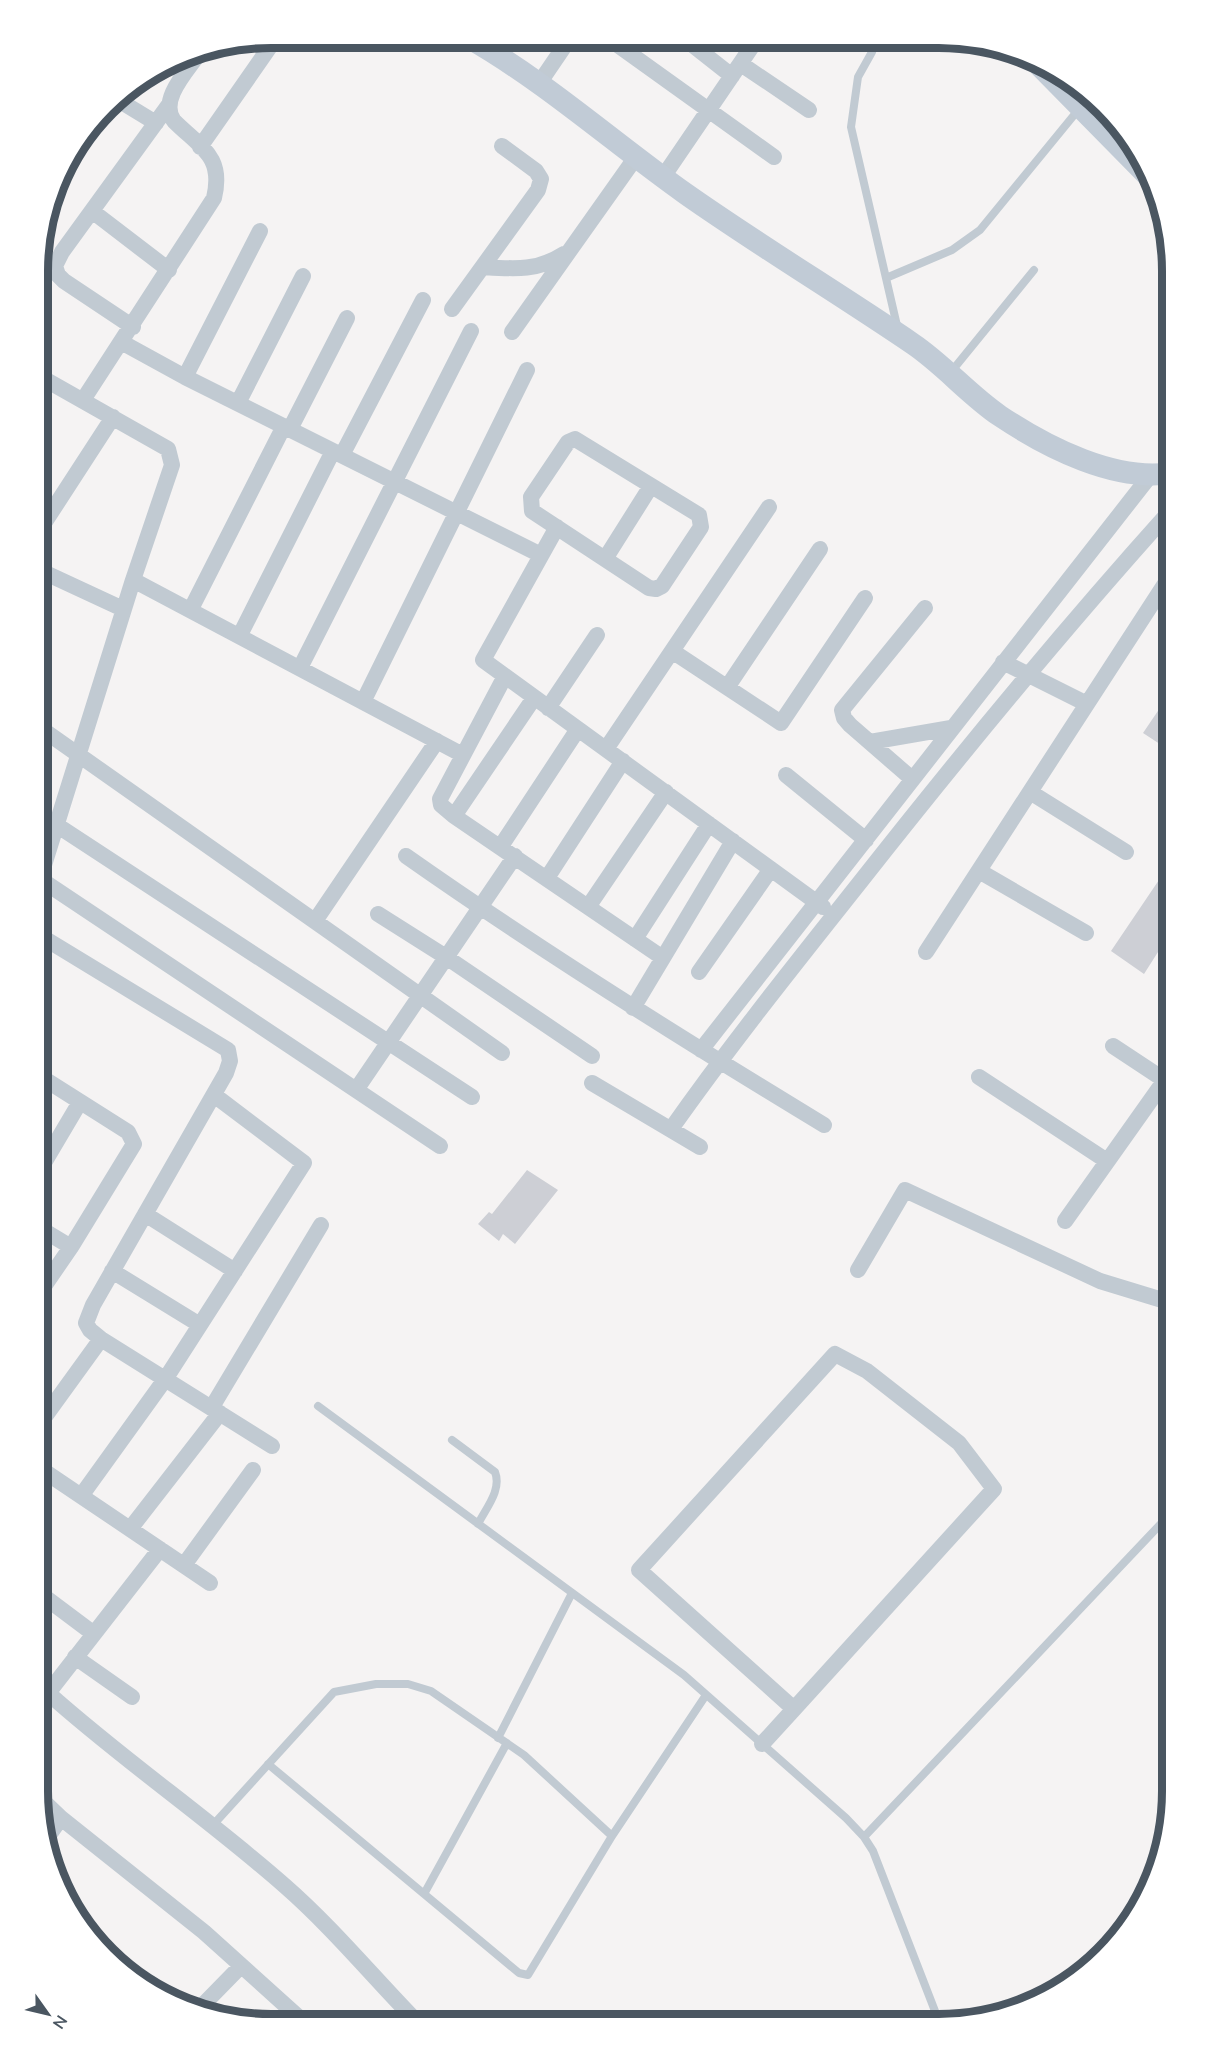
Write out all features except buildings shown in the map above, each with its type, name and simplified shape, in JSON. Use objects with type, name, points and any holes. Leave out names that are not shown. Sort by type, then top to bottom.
[{"type":"street","points":[[200,147],[269,48]]},
{"type":"street","points":[[486,48],[663,177],[900,335],[1000,416],[1061,450],[1117,472],[1149,477],[1162,475]]},
{"type":"street","points":[[538,85],[563,48]]},
{"type":"street","points":[[621,48],[774,157]]},
{"type":"street","points":[[700,48],[809,110]]},
{"type":"street","points":[[663,177],[751,48]]},
{"type":"street","points":[[133,327],[58,275],[55,266],[57,259],[168,106],[172,94],[193,62]]},
{"type":"street","points":[[1055,81],[1132,159]]},
{"type":"street","points":[[124,103],[156,123]]},
{"type":"street","points":[[83,400],[123,343],[214,198],[219,179],[214,161],[174,121],[169,114],[168,106]]},
{"type":"street","points":[[452,309],[538,190],[541,179],[536,171],[502,146]]},
{"type":"street","points":[[513,332],[636,157]]},
{"type":"street","points":[[92,211],[169,270]]},
{"type":"street","points":[[185,377],[260,231]]},
{"type":"street","points":[[484,267],[527,269],[549,264],[570,250]]},
{"type":"street","points":[[238,403],[303,276]]},
{"type":"street","points":[[240,635],[337,453],[423,300]]},
{"type":"street","points":[[191,609],[347,318]]},
{"type":"street","points":[[300,668],[471,332]]},
{"type":"street","points":[[123,343],[185,377],[541,555]]},
{"type":"street","points":[[363,702],[527,370]]},
{"type":"street","points":[[48,381],[168,449],[172,465],[123,609],[48,848]]},
{"type":"street","points":[[48,517],[113,417]]},
{"type":"street","points":[[574,438],[651,486],[699,515],[701,527],[662,586],[656,589],[649,588],[532,511],[531,497],[568,442],[574,438]]},
{"type":"street","points":[[701,1050],[866,840],[911,778],[1149,477]]},
{"type":"street","points":[[605,559],[651,486]]},
{"type":"street","points":[[606,749],[769,507]]},
{"type":"street","points":[[671,1129],[719,1061],[1028,674],[1071,621],[1162,520]]},
{"type":"street","points":[[557,527],[483,660],[834,915]]},
{"type":"street","points":[[728,686],[820,549]]},
{"type":"street","points":[[48,574],[123,609]]},
{"type":"street","points":[[133,580],[461,754]]},
{"type":"street","points":[[926,952],[1162,588]]},
{"type":"street","points":[[672,651],[781,723],[866,598]]},
{"type":"street","points":[[911,778],[844,718],[842,710],[925,608]]},
{"type":"street","points":[[454,816],[597,635]]},
{"type":"street","points":[[1003,662],[1087,704]]},
{"type":"street","points":[[505,676],[461,754],[440,799],[441,805],[663,958]]},
{"type":"street","points":[[870,742],[951,728]]},
{"type":"street","points":[[356,1090],[480,908],[508,851],[578,729]]},
{"type":"street","points":[[48,733],[502,1053]]},
{"type":"street","points":[[315,921],[437,741]]},
{"type":"street","points":[[547,878],[622,761]]},
{"type":"street","points":[[786,775],[866,840]]},
{"type":"street","points":[[588,907],[666,792]]},
{"type":"street","points":[[1030,792],[1126,852]]},
{"type":"street","points":[[55,824],[472,1097]]},
{"type":"street","points":[[635,939],[709,824]]},
{"type":"street","points":[[633,1008],[733,841]]},
{"type":"street","points":[[406,856],[480,908],[633,1008],[824,1125]]},
{"type":"street","points":[[699,972],[771,869]]},
{"type":"street","points":[[979,871],[1086,933]]},
{"type":"street","points":[[48,886],[440,1146]]},
{"type":"street","points":[[378,914],[592,1056]]},
{"type":"street","points":[[48,940],[228,1050],[230,1061],[214,1095],[93,1305],[86,1323],[90,1330],[101,1339],[272,1446]]},
{"type":"street","points":[[1113,1046],[1162,1079]]},
{"type":"street","points":[[979,1077],[1107,1161]]},
{"type":"street","points":[[48,1081],[128,1131],[133,1137],[134,1144],[48,1280]]},
{"type":"street","points":[[592,1083],[700,1147]]},
{"type":"street","points":[[1065,1221],[1107,1161],[1162,1091]]},
{"type":"street","points":[[81,1496],[166,1378],[304,1163],[214,1095]]},
{"type":"street","points":[[48,1156],[80,1102]]},
{"type":"street","points":[[858,1270],[905,1190],[1100,1281],[1162,1297]]},
{"type":"street","points":[[145,1214],[235,1270]]},
{"type":"street","points":[[130,1529],[216,1410],[321,1225]]},
{"type":"street","points":[[48,1233],[71,1247]]},
{"type":"street","points":[[112,1271],[200,1325]]},
{"type":"street","points":[[48,1412],[101,1339]]},
{"type":"street","points":[[762,1744],[794,1709],[994,1490],[959,1443],[867,1371],[835,1354],[639,1570],[794,1709]]},
{"type":"street","points":[[184,1565],[253,1470]]},
{"type":"street","points":[[48,1474],[210,1583]]},
{"type":"street","points":[[160,1549],[48,1693],[85,1726],[213,1824],[287,1888],[409,2014]]},
{"type":"street","points":[[48,1600],[94,1634]]},
{"type":"street","points":[[75,1658],[132,1697]]},
{"type":"street","points":[[48,1805],[61,1818],[204,1932],[294,2014]]},
{"type":"street","points":[[52,1832],[61,1818]]},
{"type":"street","points":[[204,2004],[242,1966]]},
{"type":"lane","points":[[872,52],[858,77],[851,127],[900,335]]},
{"type":"lane","points":[[886,278],[966,243],[980,230],[1081,106]]},
{"type":"lane","points":[[950,374],[1034,270]]},
{"type":"lane","points":[[318,1406],[684,1675],[864,1837],[881,1871],[936,2014]]},
{"type":"lane","points":[[452,1440],[495,1472],[498,1479],[497,1489],[478,1524]]},
{"type":"lane","points":[[864,1837],[1162,1523]]},
{"type":"lane","points":[[498,1738],[572,1593]]},
{"type":"lane","points":[[213,1824],[328,1697],[341,1690],[376,1684],[408,1684],[426,1688],[507,1743],[547,1774],[612,1836]]},
{"type":"lane","points":[[267,1764],[519,1973],[528,1975],[612,1836],[706,1695]]},
{"type":"lane","points":[[424,1894],[507,1743]]}]
